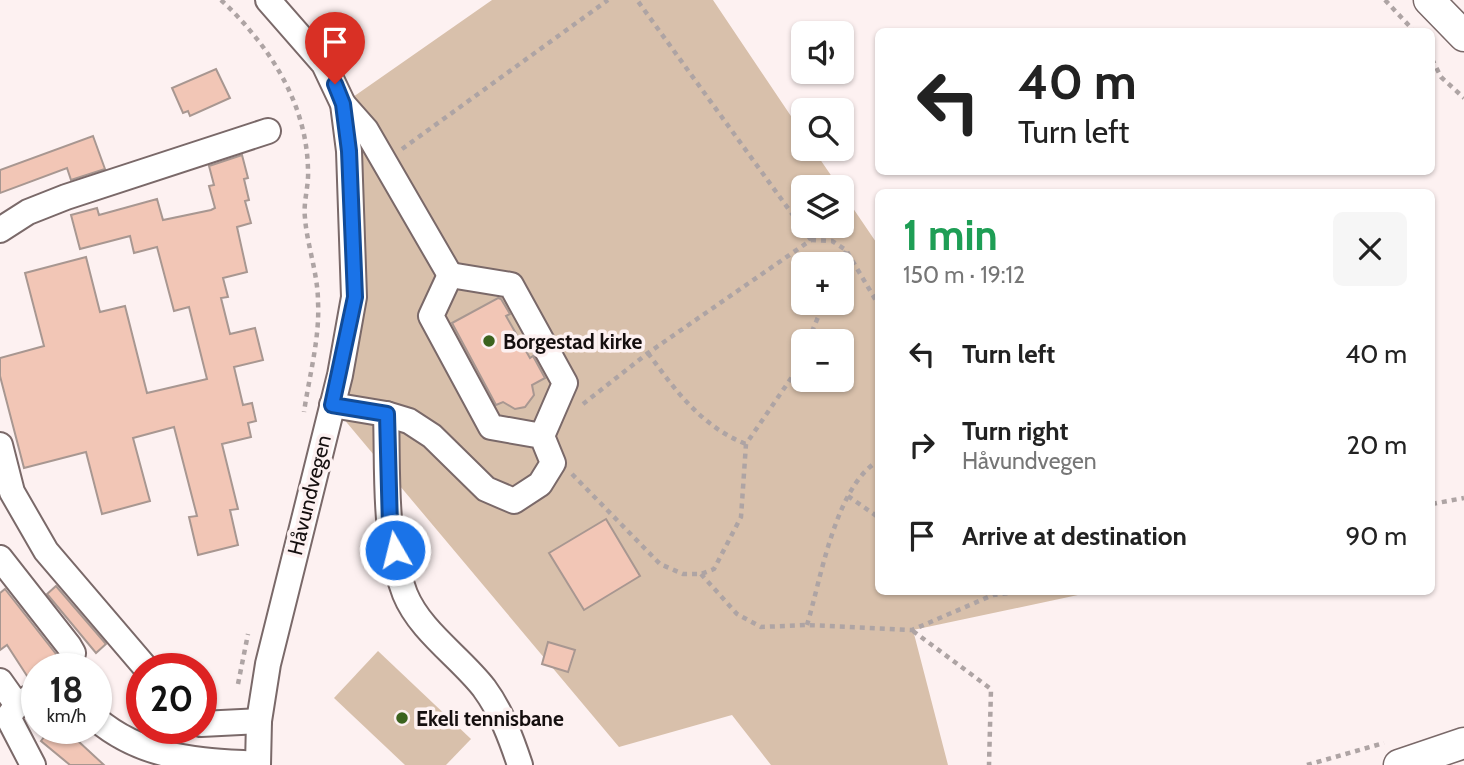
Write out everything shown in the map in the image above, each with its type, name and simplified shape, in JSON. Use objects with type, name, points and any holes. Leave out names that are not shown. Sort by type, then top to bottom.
[{"type":"main road","points":[[1429,0],[1464,36]]},
{"type":"main road","points":[[1399,765],[1464,743]]},
{"type":"street","name":"Håvundvegen","points":[[258,764],[259,721],[268,664],[332,405],[355,297],[349,151],[343,104],[324,64],[268,0]]},
{"type":"street","points":[[343,104],[366,130],[450,275]]},
{"type":"street","points":[[0,230],[28,212],[66,197],[268,131]]},
{"type":"street","points":[[332,405],[387,414],[409,421],[432,436],[486,489],[514,501],[540,484],[553,463],[542,436],[565,383],[511,285],[450,275]]},
{"type":"street","points":[[450,275],[431,316],[491,427],[542,436]]},
{"type":"street","points":[[387,414],[390,527],[405,595],[421,620],[484,689],[509,730],[520,765]]},
{"type":"street","points":[[0,445],[12,492],[46,551],[133,653]]},
{"type":"street","points":[[0,558],[72,653]]},
{"type":"street","points":[[0,681],[21,695]]},
{"type":"street","points":[[21,705],[8,717],[21,742]]},
{"type":"street","points":[[217,724],[259,721]]},
{"type":"street","points":[[112,731],[148,749],[179,759],[258,764]]},
{"type":"street","points":[[22,744],[33,765]]},
{"type":"street","points":[[200,744],[200,760]]},
{"type":"path","points":[[221,0],[240,18],[271,57],[297,105],[304,130],[308,170],[304,214],[318,301],[303,422]]},
{"type":"path","points":[[385,162],[608,0]]},
{"type":"path","points":[[638,0],[811,240]]},
{"type":"path","points":[[1385,0],[1411,28]]},
{"type":"path","points":[[1435,65],[1441,77],[1464,98]]},
{"type":"path","points":[[573,411],[648,353],[811,240],[832,241],[846,250],[875,299]]},
{"type":"path","points":[[648,353],[680,396],[705,420],[724,436],[746,444]]},
{"type":"path","points":[[553,463],[572,474],[660,564],[683,575],[701,574],[714,569],[741,517],[746,444],[791,378]]},
{"type":"path","points":[[807,625],[836,525],[848,496],[875,464]]},
{"type":"path","points":[[848,496],[875,515]]},
{"type":"path","points":[[1435,503],[1464,498]]},
{"type":"path","points":[[701,574],[737,614],[761,627],[807,625],[912,630],[993,595]]},
{"type":"path","points":[[233,723],[241,661],[252,621]]},
{"type":"path","points":[[912,630],[992,689],[989,765]]},
{"type":"shaded area","points":[[492,0],[713,0],[791,116],[791,161],[821,161],[831,175],[791,175],[791,238],[854,238],[854,210],[875,241],[875,595],[1078,595],[913,630],[948,765],[771,765],[732,715],[619,747],[332,405],[354,297],[343,104]]},
{"type":"shaded area","name":"Ekeli tennisbane","points":[[378,651],[471,739],[446,765],[405,765],[334,698]]},
{"type":"building","points":[[216,69],[230,98],[190,116],[188,111],[183,113],[172,88]]},
{"type":"building","points":[[93,136],[105,169],[71,180],[67,168],[0,193],[0,170]]},
{"type":"building","points":[[242,155],[248,178],[244,179],[249,200],[245,201],[251,223],[237,227],[247,272],[223,278],[228,297],[221,298],[230,334],[255,328],[263,360],[234,367],[243,405],[252,403],[256,421],[248,423],[251,437],[222,444],[238,509],[230,510],[238,545],[198,555],[189,517],[197,516],[174,427],[133,438],[150,501],[102,514],[86,452],[24,468],[0,376],[0,358],[44,346],[25,273],[86,257],[100,312],[125,306],[147,393],[207,379],[189,307],[174,311],[157,247],[134,253],[130,236],[80,249],[71,215],[97,208],[99,215],[157,199],[163,220],[211,210],[215,208],[209,186],[214,185],[209,166]]},
{"type":"building","name":"Borgestad kirke","points":[[498,298],[510,314],[506,316],[530,358],[533,356],[545,378],[532,385],[534,395],[525,407],[515,409],[503,402],[496,405],[452,323]]},
{"type":"building","points":[[606,519],[640,576],[584,610],[549,553]]},
{"type":"building","points":[[56,586],[106,644],[96,653],[47,594]]},
{"type":"building","points":[[5,589],[55,653],[21,653],[21,667],[7,645],[0,650],[0,593]]},
{"type":"building","points":[[548,642],[575,650],[568,672],[542,664]]},
{"type":"building","points":[[45,744],[81,744],[104,765],[70,765]]},
{"type":"place","name":"Borgestad kirke","points":[[489,341]]},
{"type":"place","name":"Ekeli tennisbane","points":[[402,718]]},
{"type":"route","points":[[335,84],[343,104],[349,151],[355,297],[332,405],[387,414],[390,527],[395,550]]}]
